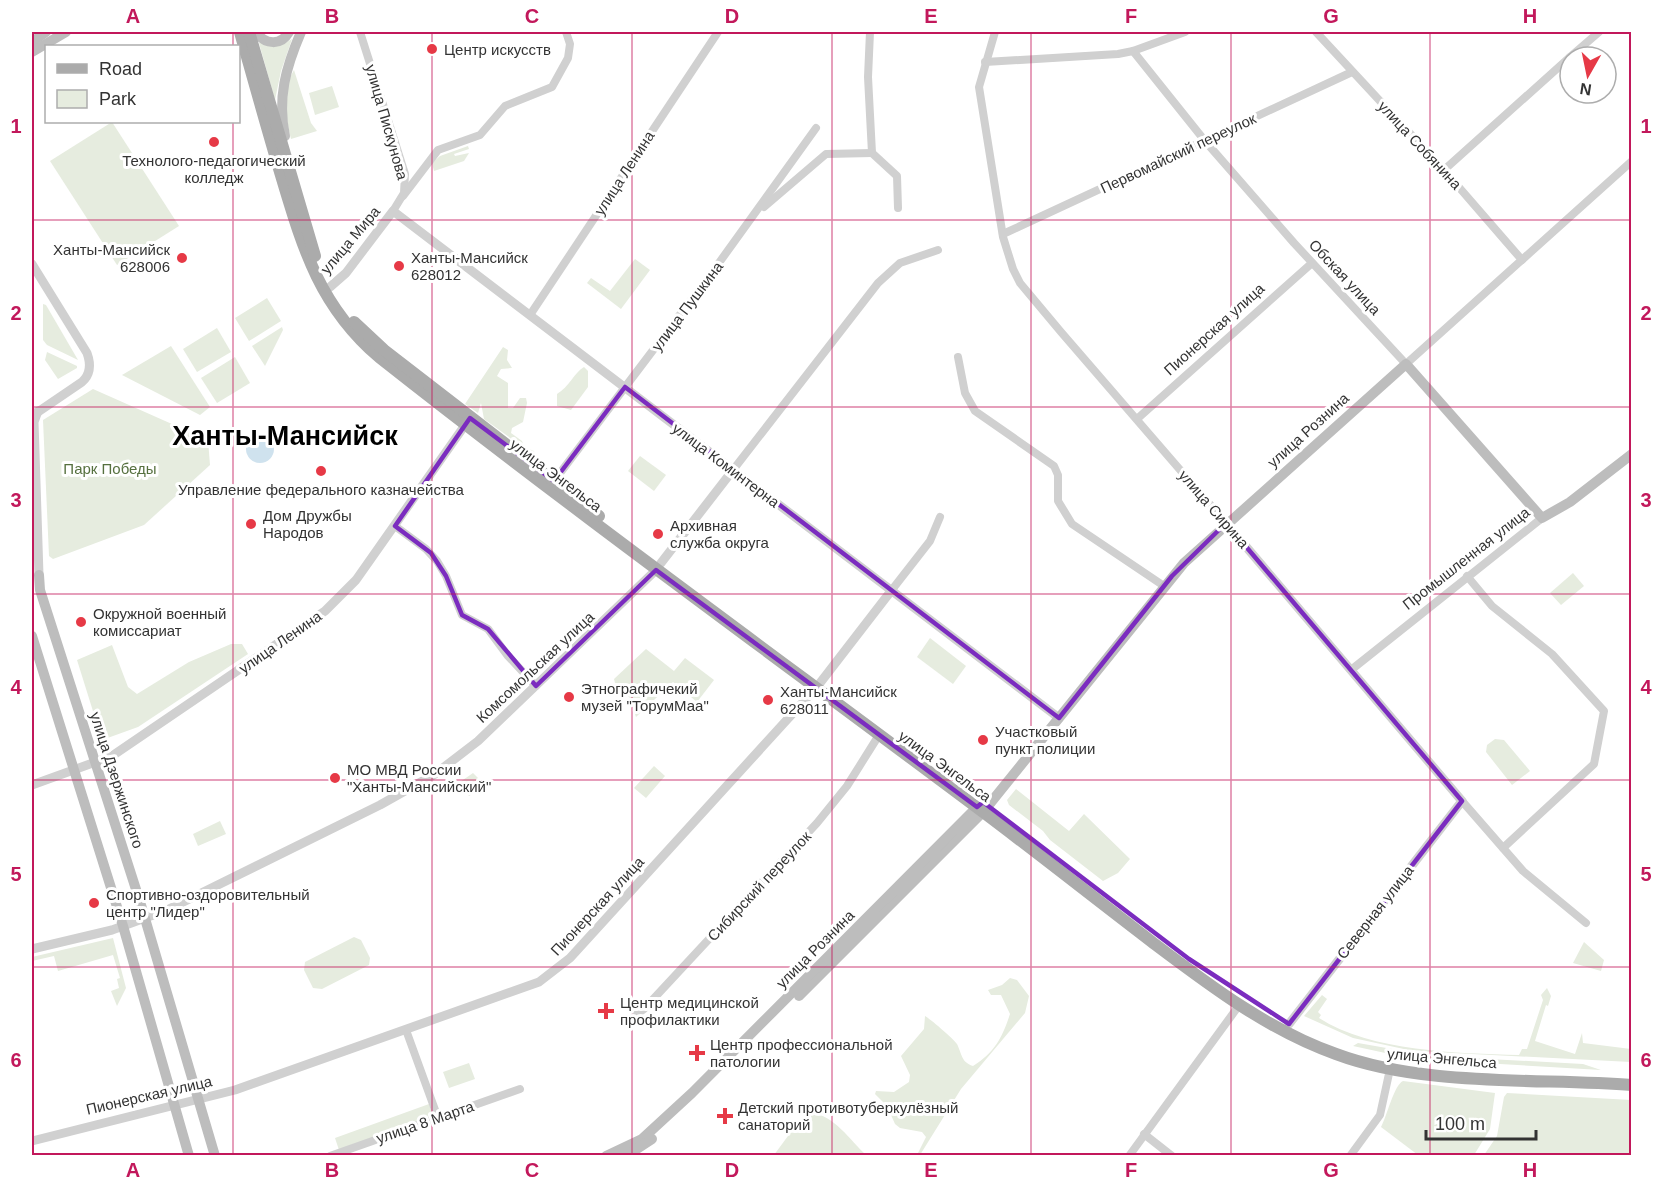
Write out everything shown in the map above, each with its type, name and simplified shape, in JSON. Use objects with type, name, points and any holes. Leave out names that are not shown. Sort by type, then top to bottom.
[{"type":"main road","points":[[32,37],[37,32]]},
{"type":"main road","points":[[32,42],[56,33],[75,32]]},
{"type":"main road","points":[[237,32],[251,87],[286,146],[311,230],[311,244]]},
{"type":"main road","points":[[237,32],[292,184],[326,289]]},
{"type":"main road","points":[[249,32],[266,110],[302,246],[326,289]]},
{"type":"main road","points":[[256,32],[264,40],[273,42],[283,39],[289,32]]},
{"type":"main road","points":[[292,184],[281,110],[288,63],[301,32]]},
{"type":"main road","points":[[32,52],[56,33]]},
{"type":"main road","name":"улица Энгельса","points":[[326,289],[339,316],[370,350],[554,481],[659,567]]},
{"type":"main road","name":"Обская улица","points":[[1406,364],[1542,518]]},
{"type":"main road","name":"улица Рознина","points":[[606,1155],[631,1152],[652,1140],[692,1102],[983,807],[1034,749],[1164,586],[1226,523],[1406,364]]},
{"type":"main road","name":"улица Энгельса","points":[[468,421],[1186,962],[1242,1001],[1331,1053],[1390,1065],[1632,1085]]},
{"type":"main road","name":"Промышленная улица","points":[[1542,518],[1570,502],[1632,454]]},
{"type":"main road","name":"улица Дзержинского","points":[[34,577],[146,919],[215,1155]]},
{"type":"main road","points":[[32,636],[123,926],[189,1155]]},
{"type":"main road","name":"улица Энгельса","points":[[818,686],[879,735],[983,807]]},
{"type":"main road","name":"улица Энгельса","points":[[1501,1074],[1632,1077]]},
{"type":"street","name":"улица Пискунова","points":[[360,32],[404,170],[406,181],[402,196],[393,211]]},
{"type":"street","points":[[402,196],[442,148],[484,132],[506,106],[552,87],[568,58],[570,44],[566,32]]},
{"type":"street","name":"улица Ленина","points":[[530,315],[718,32]]},
{"type":"street","points":[[870,32],[867,77],[872,153],[897,176],[898,208]]},
{"type":"street","name":"улица Сирина","points":[[996,32],[985,62],[980,92],[1003,234],[1009,260],[1020,283],[1503,848],[1530,877],[1586,923]]},
{"type":"street","points":[[985,62],[1100,56],[1133,51],[1185,32]]},
{"type":"street","name":"улица Собянина","points":[[1316,32],[1444,170],[1522,260]]},
{"type":"street","points":[[1584,45],[1599,32]]},
{"type":"street","name":"Обская улица","points":[[1133,51],[1205,141],[1312,263],[1406,364]]},
{"type":"street","points":[[1444,170],[1558,68]]},
{"type":"street","name":"Первомайский переулок","points":[[1003,234],[1352,72]]},
{"type":"street","name":"улица Пушкина","points":[[554,481],[759,209],[816,128]]},
{"type":"street","points":[[759,209],[826,154],[872,153]]},
{"type":"street","name":"улица Рознина","points":[[1406,364],[1632,161]]},
{"type":"street","points":[[404,170],[412,175],[420,173]]},
{"type":"street","name":"улица Коминтерна","points":[[393,211],[1059,718]]},
{"type":"street","name":"улица Мира","points":[[326,289],[346,273],[393,211]]},
{"type":"street","name":"Комсомольская улица","points":[[32,949],[146,919],[232,879],[418,784],[458,758],[659,567],[878,283],[908,258],[938,250]]},
{"type":"street","name":"Пионерская улица","points":[[1137,419],[1312,263]]},
{"type":"street","name":"улица Дзержинского","points":[[32,264],[87,353],[89,371],[82,382],[34,412],[34,577]]},
{"type":"street","points":[[958,357],[965,393],[975,411],[1054,466],[1058,475],[1058,501],[1072,524],[1164,586]]},
{"type":"street","name":"улица Ленина","points":[[32,784],[96,764],[119,752],[317,618],[347,591],[468,421]]},
{"type":"street","points":[[32,461],[35,554],[32,564]]},
{"type":"street","name":"Пионерская улица","points":[[32,1141],[97,1122],[198,1100],[518,991],[557,970],[818,686],[930,540],[940,517]]},
{"type":"street","name":"Промышленная улица","points":[[1351,670],[1542,518]]},
{"type":"street","points":[[395,526],[431,553],[446,576],[462,615],[488,629],[507,656],[536,686]]},
{"type":"street","points":[[1467,576],[1492,606],[1552,654],[1604,711],[1594,764],[1503,848]]},
{"type":"street","name":"Сибирский переулок","points":[[625,1023],[644,1009],[780,865],[841,794],[879,735]]},
{"type":"street","name":"Северная улица","points":[[1287,1027],[1462,801]]},
{"type":"street","points":[[1129,1155],[1242,1001]]},
{"type":"street","points":[[406,1030],[438,1118]]},
{"type":"street","points":[[1350,1155],[1380,1115],[1390,1065]]},
{"type":"street","name":"улица 8 Марта","points":[[330,1155],[520,1089]]},
{"type":"street","points":[[1144,1134],[1172,1155]]},
{"type":"highlighted area","points":[[625,387],[1059,718],[1172,576],[1226,523],[1462,801],[1289,1024],[1189,959],[983,802],[977,807],[656,570],[536,686],[488,629],[462,615],[446,576],[431,553],[395,526],[470,418],[554,481]]},
{"type":"green space","points":[[292,39],[281,71],[275,100],[259,43],[285,43]]},
{"type":"green space","points":[[294,70],[311,123],[317,131],[291,139],[286,95]]},
{"type":"green space","points":[[332,86],[339,107],[315,115],[309,93]]},
{"type":"green space","points":[[113,123],[179,226],[117,265],[50,161]]},
{"type":"green space","points":[[468,146],[469,149],[454,154],[455,156],[469,153],[464,161],[434,171],[432,163],[440,156]]},
{"type":"green space","points":[[635,259],[650,270],[621,309],[587,283],[591,278],[610,291]]},
{"type":"green space","points":[[267,298],[281,321],[249,341],[235,318]]},
{"type":"green space","points":[[43,304],[46,305],[78,360],[47,345],[43,340]]},
{"type":"green space","points":[[282,327],[283,330],[265,366],[252,346]]},
{"type":"green space","points":[[217,328],[231,352],[197,372],[183,349]]},
{"type":"green space","points":[[171,346],[210,407],[200,415],[122,375]]},
{"type":"green space","points":[[503,347],[508,350],[507,360],[512,368],[501,369],[497,376],[508,383],[508,408],[513,408],[520,398],[526,398],[527,403],[523,422],[512,428],[511,433],[522,441],[524,447],[534,451],[535,456],[484,419],[481,403],[478,413],[465,404]]},
{"type":"green space","points":[[47,352],[77,368],[58,379],[45,360]]},
{"type":"green space","points":[[235,357],[250,383],[217,403],[201,378]]},
{"type":"green space","points":[[584,367],[588,371],[588,387],[571,410],[557,406],[557,394]]},
{"type":"green space","name":"Парк Победы","points":[[93,389],[208,440],[210,465],[144,525],[53,559],[49,556],[43,420]]},
{"type":"green space","points":[[640,456],[666,475],[654,491],[628,471]]},
{"type":"green space","points":[[1573,573],[1584,586],[1561,605],[1550,593]]},
{"type":"green space","points":[[930,638],[966,666],[953,684],[917,657]]},
{"type":"green space","points":[[231,644],[242,644],[248,654],[138,727],[102,740],[77,660],[112,645],[128,687],[137,694],[189,662]]},
{"type":"green space","points":[[646,649],[674,671],[685,658],[714,680],[697,702],[673,682],[636,717],[630,698],[615,683],[614,679]]},
{"type":"green space","points":[[1495,739],[1504,740],[1530,771],[1512,785],[1486,752],[1487,745]]},
{"type":"green space","points":[[654,766],[665,776],[646,798],[634,788]]},
{"type":"green space","points":[[473,773],[486,786],[469,796],[460,782]]},
{"type":"green space","points":[[1016,789],[1069,831],[1084,814],[1130,859],[1118,873],[1103,881],[1009,805],[1007,800]]},
{"type":"green space","points":[[220,821],[226,834],[198,846],[193,834]]},
{"type":"green space","points":[[354,937],[361,940],[370,958],[369,965],[322,989],[313,988],[304,970],[305,962]]},
{"type":"green space","points":[[113,938],[126,988],[117,1006],[111,991],[119,988],[117,979],[120,978],[113,955],[58,971],[54,956],[32,961],[32,957]]},
{"type":"green space","points":[[1584,942],[1604,960],[1601,971],[1573,963]]},
{"type":"green space","points":[[1010,978],[1017,980],[1029,996],[1025,1013],[961,1089],[920,1155],[917,1155],[926,1137],[922,1132],[900,1128],[895,1124],[887,1106],[875,1094],[876,1091],[894,1092],[909,1082],[910,1075],[901,1056],[924,1029],[925,1016],[955,1041],[966,1062],[973,1066],[981,1061],[997,1044],[1010,1014],[1001,995],[991,995],[988,990],[1002,985]]},
{"type":"green space","points":[[1547,988],[1551,996],[1535,1041],[1575,1054],[1582,1033],[1583,1043],[1631,1049],[1631,1062],[1413,1051],[1353,1038],[1304,1016],[1322,995],[1327,999],[1318,1012],[1321,1015],[1319,1018],[1364,1038],[1389,1044],[1443,1051],[1519,1055],[1522,1049],[1527,1049],[1543,1000],[1541,995]]},
{"type":"green space","points":[[1358,1043],[1432,1056],[1583,1064],[1601,1070],[1413,1059],[1353,1046]]},
{"type":"green space","points":[[469,1063],[475,1079],[449,1088],[443,1072]]},
{"type":"green space","points":[[1403,1081],[1495,1093],[1490,1129],[1474,1155],[1418,1155],[1381,1127],[1394,1094]]},
{"type":"green space","points":[[1507,1093],[1631,1100],[1631,1155],[1484,1155],[1497,1136],[1504,1097]]},
{"type":"green space","points":[[429,1104],[433,1116],[339,1150],[335,1138]]},
{"type":"green space","points":[[811,1113],[834,1123],[866,1155],[774,1155],[799,1121]]},
{"type":"water","points":[[260,435],[270,439],[274,449],[270,459],[260,463],[250,459],[246,449],[250,439]]},
{"type":"place","name":"Центр искусств","points":[[432,49]]},
{"type":"place","name":"Технолого-педагогический колледж","points":[[214,142]]},
{"type":"place","name":"Ханты-Мансийск 628006","points":[[182,258]]},
{"type":"place","name":"Ханты-Мансийск 628012","points":[[399,266]]},
{"type":"place","name":"Управление федерального казначейства","points":[[321,471]]},
{"type":"place","name":"Дом Дружбы Народов","points":[[251,524]]},
{"type":"place","name":"Архивная служба округа","points":[[658,534]]},
{"type":"place","name":"Окружной военный комиссариат","points":[[81,622]]},
{"type":"place","name":"Этнографичекий музей \"ТорумМаа\"","points":[[569,697]]},
{"type":"place","name":"Ханты-Мансийск 628011","points":[[768,700]]},
{"type":"place","name":"Участковый пункт полиции","points":[[983,740]]},
{"type":"place","name":"МО МВД России \"Ханты-Мансийский\"","points":[[335,778]]},
{"type":"place","name":"Спортивно-оздоровительный центр \"Лидер\"","points":[[94,903]]},
{"type":"place","name":"Центр медицинской профилактики","points":[[606,1011]]},
{"type":"place","name":"Центр профессиональной патологии","points":[[697,1053]]},
{"type":"place","name":"Детский противотуберкулёзный санаторий","points":[[725,1116]]},
{"type":"district","name":"Ханты-Мансийск","points":[[285,436]]}]
